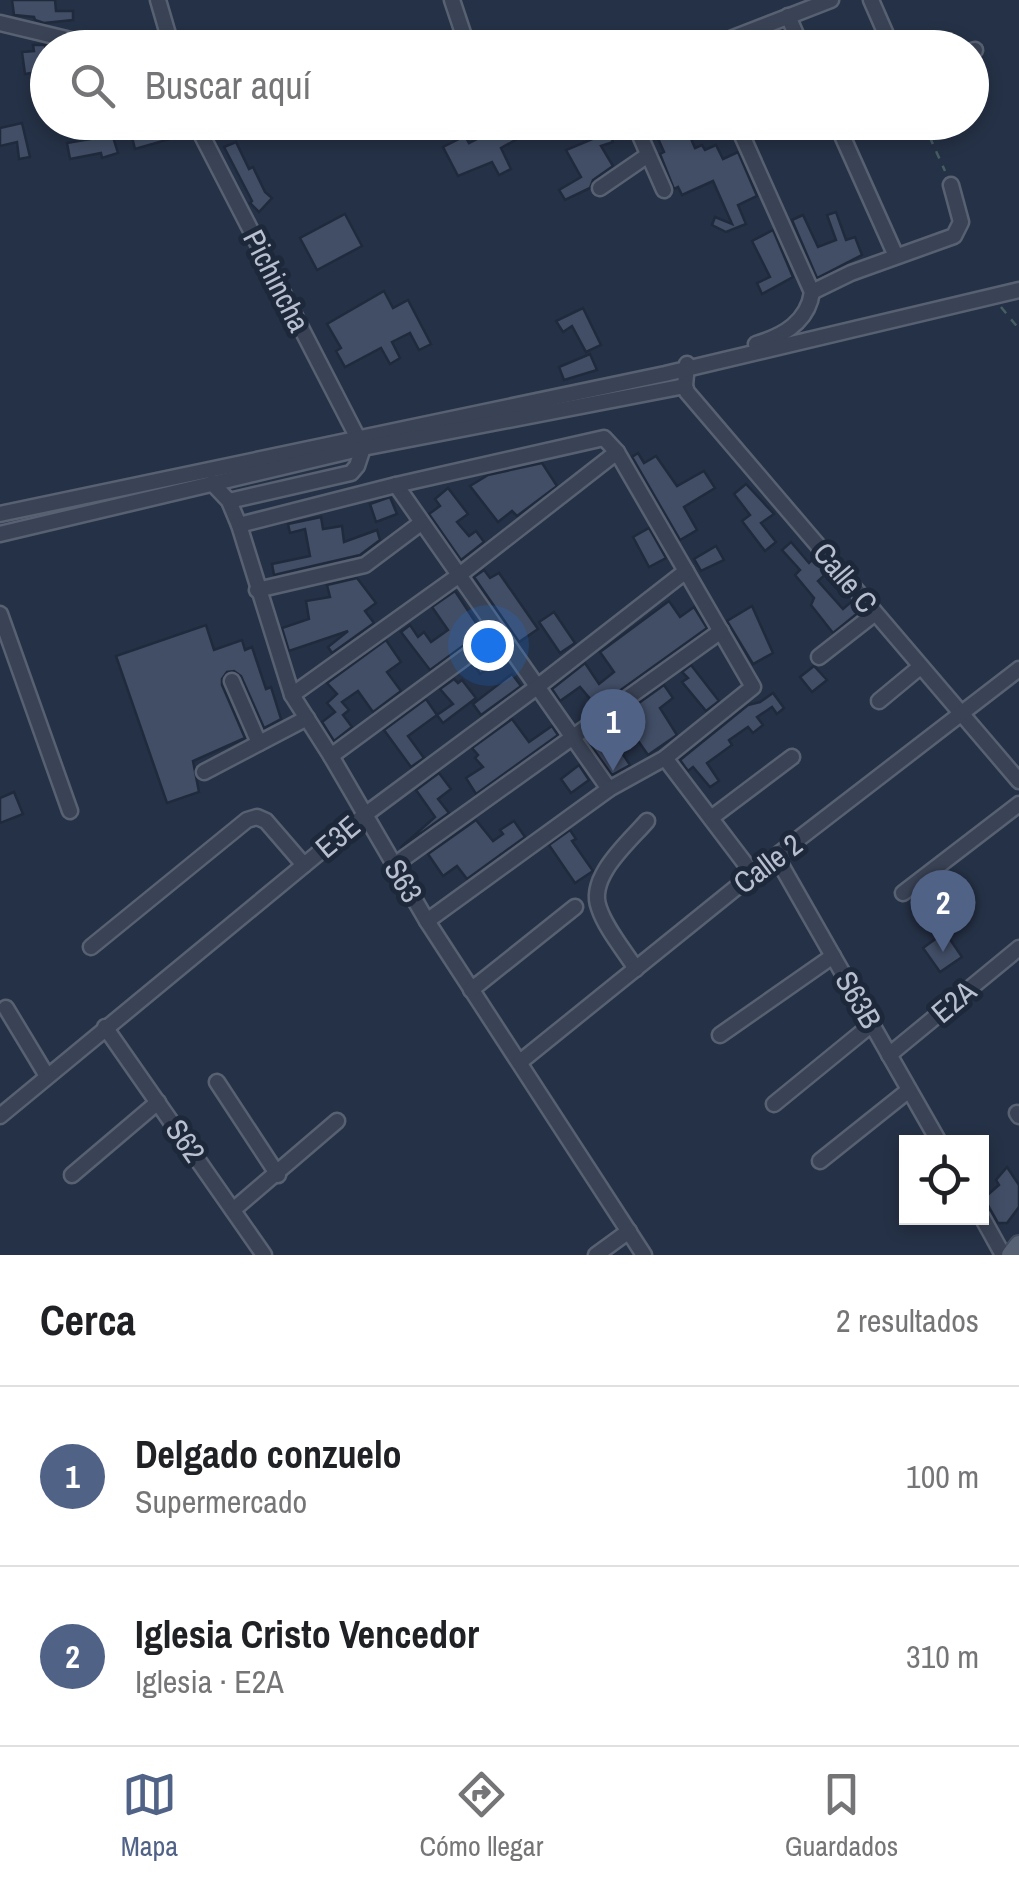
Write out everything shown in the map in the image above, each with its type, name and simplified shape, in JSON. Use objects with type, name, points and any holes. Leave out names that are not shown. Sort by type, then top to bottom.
[{"type":"main road","points":[[1010,1255],[1019,1245]]},
{"type":"street","points":[[158,0],[167,30]]},
{"type":"street","points":[[452,0],[462,30]]},
{"type":"street","points":[[753,30],[831,0]]},
{"type":"street","points":[[870,0],[884,30]]},
{"type":"street","points":[[788,16],[794,30]]},
{"type":"street","points":[[0,23],[30,30]]},
{"type":"street","name":"Pichincha","points":[[204,140],[360,443]]},
{"type":"street","points":[[642,140],[664,190]]},
{"type":"street","points":[[0,514],[360,443],[685,386],[685,369],[692,360],[769,340],[807,314],[812,292],[744,140]]},
{"type":"street","points":[[844,140],[896,256]]},
{"type":"street","points":[[600,188],[648,155]]},
{"type":"street","points":[[812,292],[954,236],[961,222],[951,185]]},
{"type":"street","points":[[0,534],[212,484],[360,443],[1019,290]]},
{"type":"street","name":"Calle C","points":[[685,386],[1019,781]]},
{"type":"street","points":[[239,525],[604,438],[617,452],[752,690],[664,758],[609,790],[427,921]]},
{"type":"street","points":[[229,501],[351,473],[357,466],[360,443]]},
{"type":"street","points":[[292,696],[458,576],[617,452]]},
{"type":"street","name":"S63","points":[[212,484],[229,501],[239,525],[292,696],[427,921],[644,1255]]},
{"type":"street","points":[[396,485],[609,790]]},
{"type":"street","points":[[257,590],[364,565],[421,523]]},
{"type":"street","name":"E3E","points":[[0,1116],[366,814],[686,572]]},
{"type":"street","points":[[0,614],[70,811]]},
{"type":"street","points":[[820,657],[874,614]]},
{"type":"street","points":[[393,866],[721,631]]},
{"type":"street","points":[[331,756],[498,633]]},
{"type":"street","points":[[879,700],[920,667]]},
{"type":"street","name":"Calle 2","points":[[520,1062],[753,874],[1019,669]]},
{"type":"street","points":[[232,681],[259,743]]},
{"type":"street","points":[[204,772],[307,718]]},
{"type":"street","points":[[710,818],[792,757]]},
{"type":"street","points":[[664,758],[753,874]]},
{"type":"street","points":[[903,893],[1019,804]]},
{"type":"street","points":[[91,947],[247,820],[257,817],[266,821],[304,865]]},
{"type":"street","points":[[636,969],[598,907],[597,894],[606,869],[647,822]]},
{"type":"street","name":"S63B","points":[[778,858],[935,1135]]},
{"type":"street","points":[[471,990],[576,907]]},
{"type":"street","name":"E2A","points":[[889,1056],[1019,948]]},
{"type":"street","points":[[720,1035],[833,956]]},
{"type":"street","points":[[6,1008],[47,1076]]},
{"type":"street","points":[[774,1104],[872,1024]]},
{"type":"street","name":"S62","points":[[106,1027],[264,1255]]},
{"type":"street","points":[[217,1082],[278,1174]]},
{"type":"street","points":[[820,1161],[909,1090]]},
{"type":"street","points":[[72,1175],[158,1102]]},
{"type":"street","points":[[233,1210],[338,1120]]},
{"type":"street","points":[[986,1225],[1003,1255]]},
{"type":"street","points":[[596,1255],[629,1231]]},
{"type":"path","points":[[931,140],[951,185]]},
{"type":"path","points":[[992,296],[1019,329]]},
{"type":"building","points":[[12,0],[55,0],[56,11],[73,11],[73,20],[44,23],[34,17],[14,15]]},
{"type":"building","points":[[30,51],[30,73],[25,74],[22,52]]},
{"type":"building","points":[[22,123],[30,157],[19,159],[17,142],[0,146],[0,128]]},
{"type":"building","points":[[114,140],[118,153],[70,159],[67,143]]},
{"type":"building","points":[[133,140],[166,140],[135,149]]},
{"type":"building","points":[[457,140],[469,143],[516,140],[501,148],[511,169],[499,175],[492,162],[458,176],[443,147]]},
{"type":"building","points":[[590,140],[613,142],[601,146],[613,166],[593,180],[590,188],[565,200],[559,190],[581,177],[566,150]]},
{"type":"building","points":[[659,140],[692,140],[695,148],[702,145],[705,150],[716,145],[723,159],[738,152],[757,196],[738,205],[746,224],[726,232],[712,225],[715,217],[732,224],[713,181],[682,195],[678,187],[674,189],[660,154],[664,152]]},
{"type":"building","points":[[236,142],[249,169],[253,167],[272,198],[259,212],[250,203],[224,147]]},
{"type":"building","points":[[836,212],[846,240],[855,237],[862,255],[817,278],[792,220],[803,215],[818,247],[836,240],[827,215]]},
{"type":"building","points":[[345,214],[362,246],[317,270],[300,238]]},
{"type":"building","points":[[773,230],[793,277],[762,294],[757,283],[770,277],[752,241]]},
{"type":"building","points":[[384,291],[393,308],[408,300],[431,344],[419,350],[410,333],[392,342],[400,358],[390,364],[381,348],[345,367],[336,351],[341,348],[327,324]]},
{"type":"building","points":[[583,308],[601,345],[586,352],[572,326],[563,332],[556,321]]},
{"type":"building","points":[[590,354],[597,370],[564,380],[559,367]]},
{"type":"building","points":[[638,453],[644,463],[656,456],[677,486],[704,471],[715,488],[684,507],[697,530],[680,540],[632,457]]},
{"type":"building","points":[[542,463],[557,486],[517,516],[512,511],[498,522],[470,486],[488,475]]},
{"type":"building","points":[[746,484],[774,514],[761,523],[776,542],[765,551],[742,521],[750,515],[734,494]]},
{"type":"building","points":[[448,488],[468,514],[457,522],[469,536],[476,531],[484,542],[461,560],[429,514],[440,506],[435,499]]},
{"type":"building","points":[[390,497],[397,514],[376,522],[370,504]]},
{"type":"building","points":[[321,517],[323,529],[342,526],[344,542],[377,530],[380,540],[360,555],[274,575],[272,564],[310,556],[305,529],[290,533],[288,524]]},
{"type":"building","points":[[649,528],[666,558],[649,567],[633,537]]},
{"type":"building","points":[[791,542],[809,563],[814,558],[827,573],[818,581],[843,609],[851,602],[859,612],[833,633],[811,605],[814,598],[795,575],[800,570],[782,550]]},
{"type":"building","points":[[716,546],[724,560],[701,571],[694,559]]},
{"type":"building","points":[[484,570],[490,578],[499,573],[538,629],[519,642],[474,577]]},
{"type":"building","points":[[357,578],[376,603],[365,611],[374,623],[332,653],[328,647],[348,631],[289,651],[282,628],[309,619],[306,601],[330,597],[327,585]]},
{"type":"building","points":[[455,591],[482,632],[430,670],[401,632],[410,625],[418,637],[424,632],[431,642],[448,630],[432,607]]},
{"type":"building","points":[[669,601],[680,617],[694,607],[707,628],[597,707],[580,687],[560,701],[552,689],[585,663],[599,684],[614,672],[600,652]]},
{"type":"building","points":[[752,606],[773,653],[753,664],[727,621]]},
{"type":"building","points":[[554,612],[575,643],[560,653],[539,622]]},
{"type":"building","points":[[206,625],[214,650],[242,640],[245,650],[252,647],[281,719],[264,728],[241,676],[227,672],[222,685],[245,738],[193,761],[199,792],[167,803],[116,656]]},
{"type":"building","points":[[386,640],[401,662],[387,672],[401,691],[373,712],[358,691],[342,702],[349,710],[343,715],[352,727],[334,741],[322,722],[335,712],[327,703],[337,694],[327,683]]},
{"type":"building","points":[[495,648],[502,658],[480,674],[474,664]]},
{"type":"building","points":[[691,665],[719,701],[706,711],[682,682],[688,678],[682,672]]},
{"type":"building","points":[[814,666],[827,680],[812,692],[800,677]]},
{"type":"building","points":[[512,674],[521,686],[481,715],[473,704]]},
{"type":"building","points":[[454,679],[458,683],[462,680],[476,698],[443,723],[437,715],[453,704],[440,689]]},
{"type":"building","points":[[664,685],[673,698],[660,708],[677,735],[648,755],[632,732],[616,744],[630,765],[612,775],[587,740]]},
{"type":"building","points":[[773,693],[784,708],[777,714],[772,707],[757,717],[763,725],[753,733],[748,727],[707,763],[719,781],[710,787],[693,767],[688,771],[680,760],[748,705]]},
{"type":"building","points":[[426,699],[437,715],[408,736],[424,758],[411,767],[384,730]]},
{"type":"building","points":[[512,719],[529,742],[552,726],[558,735],[476,794],[466,778],[483,767],[472,748]]},
{"type":"building","points":[[579,765],[589,780],[571,793],[561,779]]},
{"type":"building","points":[[439,773],[451,789],[438,799],[449,813],[400,848],[435,817],[416,790]]},
{"type":"building","points":[[14,792],[23,814],[0,823],[0,798]]},
{"type":"building","points":[[476,820],[493,841],[503,834],[500,830],[514,821],[525,837],[467,879],[457,866],[443,876],[428,854]]},
{"type":"building","points":[[570,830],[576,839],[572,841],[593,871],[575,883],[549,845]]},
{"type":"building","points":[[945,932],[962,957],[940,972],[923,948]]},
{"type":"building","points":[[1007,1167],[1019,1185],[1019,1207],[1007,1223],[998,1223],[989,1207],[989,1194],[999,1185],[996,1180]]},
{"type":"place","name":"Delgado conzuelo","points":[[613,771]]},
{"type":"place","name":"Iglesia Cristo Vencedor","points":[[943,952]]}]
